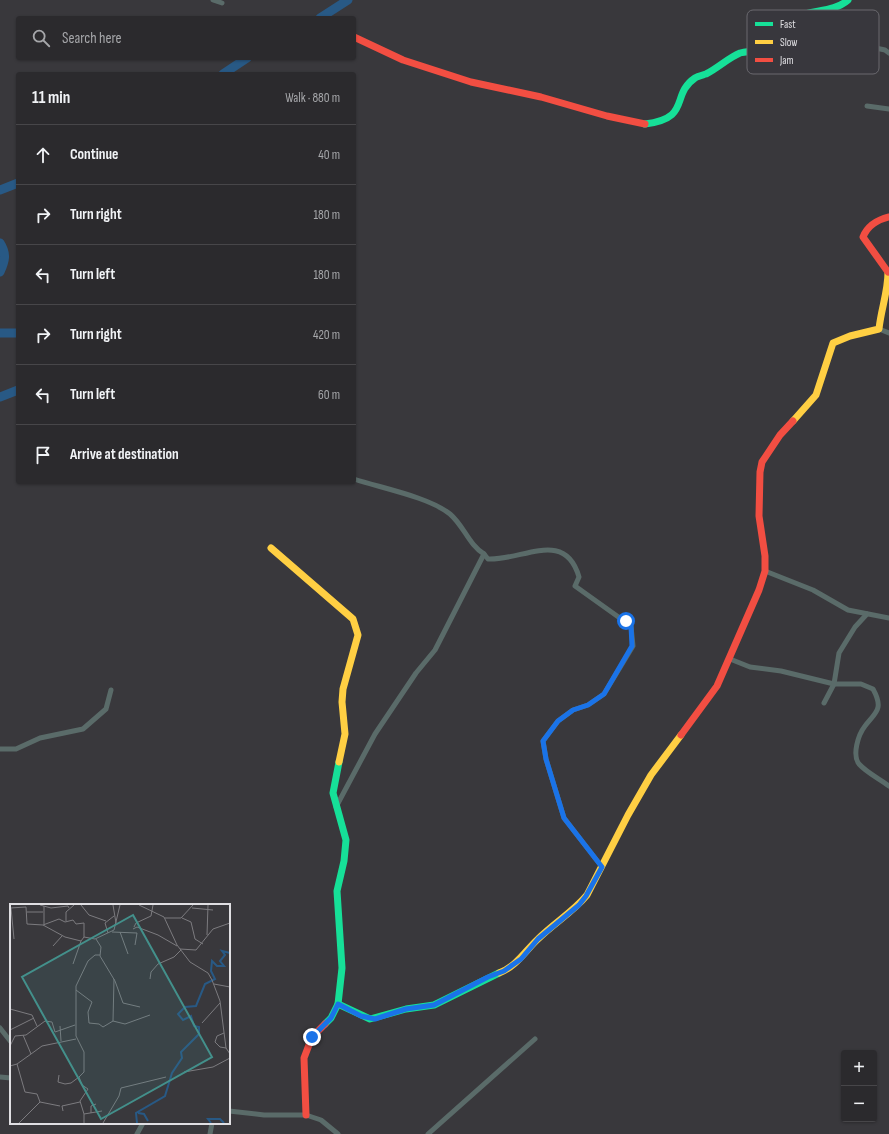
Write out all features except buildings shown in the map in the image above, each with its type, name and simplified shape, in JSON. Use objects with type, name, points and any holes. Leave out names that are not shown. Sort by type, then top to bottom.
[{"type":"street","points":[[213,0],[222,3]]},
{"type":"street","points":[[822,10],[841,6],[848,0]]},
{"type":"street","points":[[356,38],[403,60],[471,82],[541,97],[642,124],[658,122],[670,117],[680,104],[685,89],[695,78],[706,74],[741,53],[747,52]]},
{"type":"street","points":[[887,52],[889,45]]},
{"type":"street","points":[[867,106],[889,109]]},
{"type":"street","points":[[879,329],[880,316],[888,288],[888,270],[863,237],[865,230],[889,217]]},
{"type":"street","points":[[338,1004],[361,1016],[375,1019],[406,1009],[434,1005],[488,977],[504,971],[521,959],[538,939],[579,905],[586,896],[628,815],[651,775],[707,702],[717,686],[759,590],[765,571],[765,556],[759,516],[760,472],[762,462],[780,435],[816,395],[822,381],[833,343],[850,336],[879,329],[889,333]]},
{"type":"street","points":[[356,480],[420,499],[450,514],[475,549],[484,554],[488,559],[510,558],[533,550],[546,549],[564,553],[574,563],[578,573],[579,577],[575,586],[631,626],[632,646],[604,694],[588,705],[573,710],[558,721],[543,741],[546,759],[564,818],[602,867]]},
{"type":"street","points":[[270,548],[343,609],[353,619],[358,635],[351,656],[342,702],[345,734],[333,784],[336,807],[346,840],[345,855],[337,891],[342,968],[338,1004],[331,1018],[312,1037],[306,1049],[306,1115]]},
{"type":"street","points":[[336,807],[376,734],[416,673],[435,650],[484,554]]},
{"type":"street","points":[[765,571],[813,590],[848,610],[889,618]]},
{"type":"street","points":[[824,703],[834,684],[839,653],[855,627],[867,614]]},
{"type":"street","points":[[730,659],[750,667],[781,670],[834,684],[861,684],[873,689],[876,695],[878,708],[876,715],[862,732],[856,755],[860,764],[889,786]]},
{"type":"street","points":[[0,749],[16,749],[40,738],[83,729],[106,709],[111,690]]},
{"type":"street","points":[[0,1028],[10,1041]]},
{"type":"street","points":[[428,1134],[536,1039]]},
{"type":"street","points":[[0,1077],[10,1078]]},
{"type":"street","points":[[230,1111],[264,1115],[306,1115],[322,1120],[338,1134]]},
{"type":"street","points":[[137,1134],[142,1124]]},
{"type":"street","points":[[210,1134],[212,1124]]},
{"type":"waterway","points":[[323,16],[348,0]]},
{"type":"waterway","points":[[226,72],[244,60]]},
{"type":"waterway","points":[[0,190],[16,184]]},
{"type":"waterway","points":[[0,243],[4,251],[3,264],[0,272]]},
{"type":"waterway","points":[[0,333],[16,333]]},
{"type":"waterway","points":[[0,397],[16,391]]},
{"type":"traffic: fast","points":[[824,10],[836,7],[848,0]]},
{"type":"traffic: fast","points":[[645,124],[660,121],[669,117],[675,111],[683,92],[695,78],[710,72],[740,53],[747,52]]},
{"type":"traffic: fast","points":[[325,1024],[331,1018],[338,1004],[342,968],[337,891],[344,861],[346,840],[333,793],[339,762]]},
{"type":"traffic: fast","points":[[338,1004],[370,1019],[406,1009],[434,1005],[499,973]]},
{"type":"traffic: slow","points":[[793,421],[816,395],[833,343],[850,336],[879,329],[887,287],[888,272]]},
{"type":"traffic: slow","points":[[271,548],[353,619],[358,635],[343,689],[342,702],[345,734],[339,762]]},
{"type":"traffic: slow","points":[[499,973],[516,962],[538,939],[576,907],[587,895],[628,815],[651,775],[681,735]]},
{"type":"traffic: jam","points":[[356,38],[403,60],[471,82],[541,97],[607,116],[645,124]]},
{"type":"traffic: jam","points":[[888,272],[863,237],[867,229],[873,224],[889,217]]},
{"type":"traffic: jam","points":[[681,735],[717,686],[759,590],[765,571],[765,556],[759,516],[760,472],[762,462],[780,435],[793,421]]},
{"type":"traffic: jam","points":[[306,1115],[304,1058],[312,1037],[325,1024]]},
{"type":"route","points":[[312,1037],[331,1018],[338,1004],[361,1016],[375,1019],[406,1009],[434,1005],[459,991],[504,971],[521,959],[538,939],[579,905],[586,896],[602,867],[564,818],[546,759],[543,741],[558,721],[573,710],[588,705],[604,694],[632,646],[633,636],[631,626],[626,621]]}]
